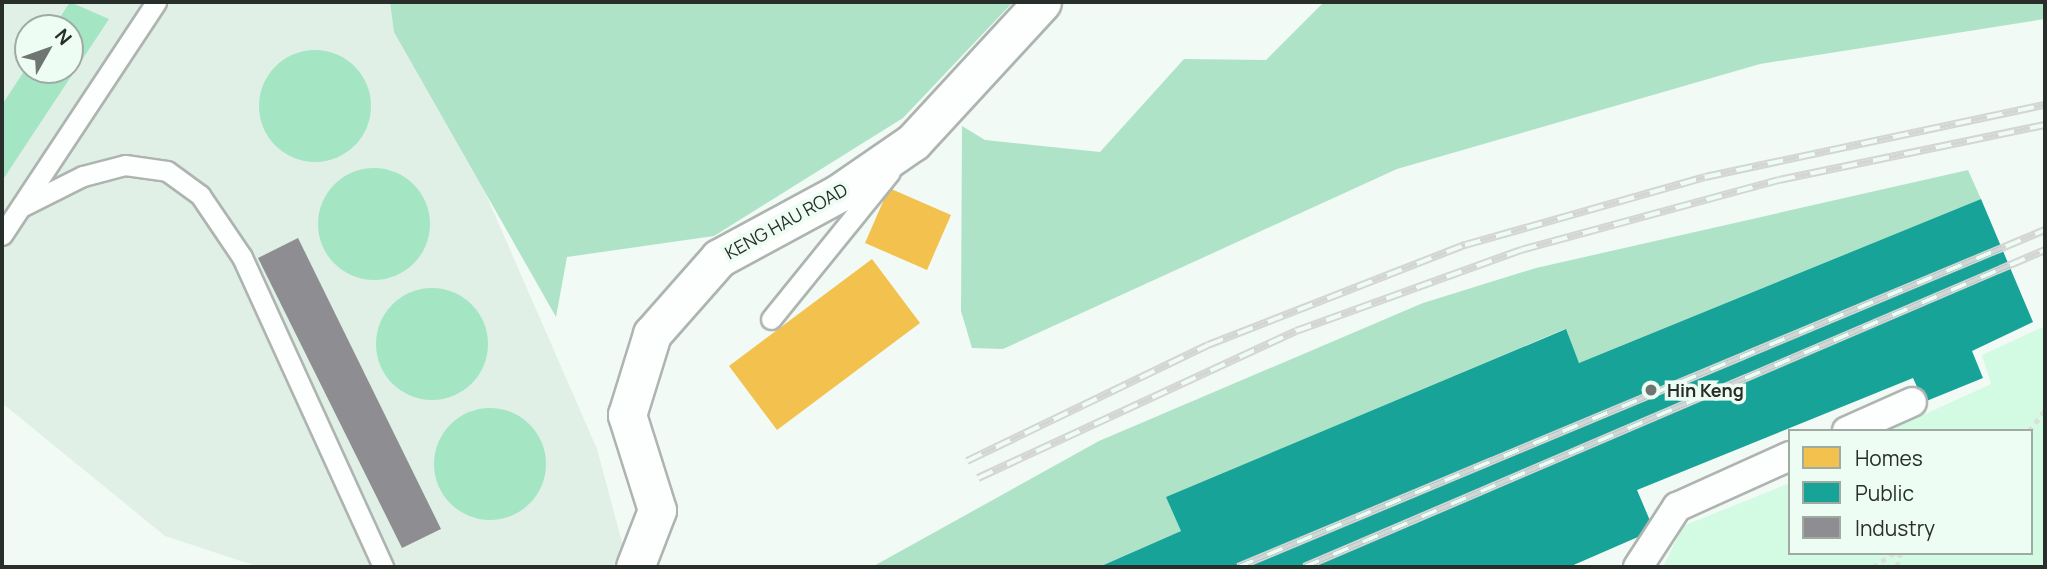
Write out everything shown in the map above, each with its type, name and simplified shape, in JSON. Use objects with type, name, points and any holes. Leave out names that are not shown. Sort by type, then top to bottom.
[{"type":"street","name":"KENG HAU ROAD","points":[[635,567],[657,510],[626,415],[652,334],[719,258],[839,193],[919,135],[1042,2]]},
{"type":"street","points":[[1851,429],[1912,402]]},
{"type":"street","points":[[1638,567],[1677,507],[1788,457]]},
{"type":"lane","points":[[2,235],[156,2]]},
{"type":"lane","points":[[771,319],[919,135]]},
{"type":"lane","points":[[21,207],[83,176],[125,165],[167,171],[200,195],[242,257],[383,567]]},
{"type":"path","points":[[2031,429],[2045,410]]},
{"type":"path","points":[[1872,567],[1891,555]]},
{"type":"shaded area","points":[[2,2],[402,2],[597,449],[626,557],[609,567],[259,567],[165,536],[2,403]]},
{"type":"shaded area","points":[[70,2],[109,19],[84,57],[84,14],[62,14]]},
{"type":"shaded area","points":[[390,2],[1013,2],[903,118],[714,236],[567,257],[556,317],[394,32]]},
{"type":"shaded area","points":[[1324,2],[2045,2],[2045,19],[1760,64],[1397,169],[1003,349],[972,348],[961,311],[962,126],[985,140],[1100,152],[1184,59],[1266,60]]},
{"type":"shaded area","points":[[315,50],[336,55],[354,67],[366,85],[371,106],[366,127],[354,145],[336,157],[315,162],[294,157],[276,145],[264,127],[259,106],[264,85],[276,67],[294,55]]},
{"type":"shaded area","points":[[16,84],[66,84],[2,181],[2,105]]},
{"type":"shaded area","points":[[374,168],[395,173],[413,185],[425,203],[430,224],[425,245],[413,263],[395,275],[374,280],[353,275],[335,263],[323,245],[318,224],[323,203],[335,185],[353,173]]},
{"type":"shaded area","points":[[1968,170],[1981,199],[1579,363],[1565,329],[1167,497],[1181,531],[1099,567],[872,567],[1099,441],[1423,303],[1536,268]]},
{"type":"shaded area","points":[[432,288],[453,293],[471,305],[483,323],[488,344],[483,365],[471,383],[453,395],[432,400],[411,395],[393,383],[381,365],[376,344],[381,323],[393,305],[411,293]]},
{"type":"shaded area","points":[[2045,326],[2045,567],[1663,567],[1683,526],[1788,484],[1788,555],[2033,555],[2033,429],[1892,429],[1991,384],[1982,355]]},
{"type":"shaded area","points":[[490,408],[511,413],[529,425],[541,443],[546,464],[541,485],[529,503],[511,515],[490,520],[469,515],[451,503],[439,485],[434,464],[439,443],[451,425],[469,413]]},
{"type":"building: Homes","points":[[889,188],[951,215],[927,270],[865,243]]},
{"type":"building: Homes","points":[[872,259],[920,323],[777,430],[729,366]]},
{"type":"building: Public","name":"Hin Keng","points":[[1981,199],[2033,322],[1972,351],[1983,378],[1924,402],[1913,378],[1637,490],[1654,530],[1569,567],[1099,567],[1181,531],[1166,497],[1566,329],[1579,363]]},
{"type":"building: Industry","points":[[298,238],[441,529],[402,548],[258,258]]},
{"type":"railway","points":[[967,461],[1208,345],[1465,245],[1705,177],[2045,105]]},
{"type":"railway","points":[[978,478],[1296,331],[1521,250],[1779,180],[2045,125]]},
{"type":"railway","points":[[1238,567],[2045,230]]},
{"type":"railway","points":[[1304,567],[2045,250]]},
{"type":"place","name":"Hin Keng","points":[[1651,390]]}]
